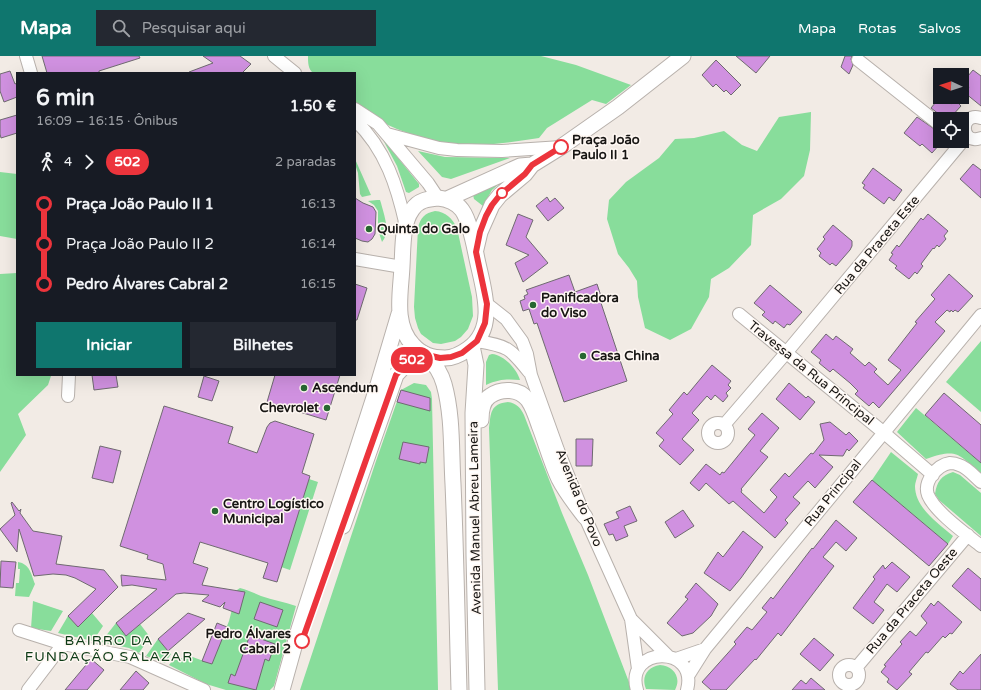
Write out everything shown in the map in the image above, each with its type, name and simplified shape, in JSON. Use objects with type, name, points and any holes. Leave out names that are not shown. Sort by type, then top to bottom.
[{"type":"main road","points":[[476,252],[480,232],[492,205],[500,195],[525,174],[532,165],[561,147],[618,107],[683,56]]},
{"type":"main road","points":[[282,689],[298,629],[377,388],[400,311],[406,226],[410,211],[426,199],[442,198],[520,166],[532,165]]},
{"type":"main road","points":[[282,689],[306,631],[396,375],[408,362],[425,355],[440,358],[451,357],[462,353],[474,343],[485,323],[487,304],[476,252],[465,214],[457,205],[442,198]]},
{"type":"main road","name":"Avenida Manuel Abreu Lameira","points":[[400,311],[401,323],[405,335],[414,346],[435,364],[444,382],[446,393],[450,430],[455,536],[459,690]]},
{"type":"main road","name":"Avenida Manuel Abreu Lameira","points":[[474,343],[476,365],[473,413],[477,690]]},
{"type":"main road","points":[[474,527],[480,482],[482,405],[488,396],[499,390],[519,392],[527,399],[534,411],[560,480],[572,501],[585,517]]},
{"type":"street","points":[[26,56],[31,72]]},
{"type":"street","points":[[274,56],[287,71]]},
{"type":"street","points":[[858,60],[933,119]]},
{"type":"street","points":[[356,110],[378,124],[442,198]]},
{"type":"street","points":[[969,120],[972,117],[981,118]]},
{"type":"street","points":[[356,121],[378,147],[388,167],[400,200],[406,226]]},
{"type":"street","points":[[387,134],[439,148],[457,150],[502,151],[561,147]]},
{"type":"street","points":[[969,137],[974,140],[981,138]]},
{"type":"street","name":"Rua da Praceta Este","points":[[724,425],[786,354],[957,148]]},
{"type":"street","points":[[356,259],[402,267]]},
{"type":"street","name":"Avenida do Povo","points":[[487,304],[506,319],[522,341],[527,354],[531,375],[558,450],[585,517],[631,619],[638,669],[635,685],[637,690]]},
{"type":"street","name":"Travessa da Rua Principal","points":[[739,314],[933,475]]},
{"type":"street","name":"Rua Principal","points":[[689,685],[705,649],[981,315]]},
{"type":"street","name":"Avenida do Povo","points":[[474,343],[496,344],[506,348],[516,356],[531,375]]},
{"type":"street","points":[[68,396],[69,376]]},
{"type":"street","points":[[981,482],[961,466],[950,464],[938,468],[928,481],[927,493],[935,506],[981,546]]},
{"type":"street","name":"Rua da Praceta Oeste","points":[[856,668],[968,535]]},
{"type":"street","name":"Avenida do Povo","points":[[631,619],[672,657],[684,666],[689,685]]},
{"type":"street","points":[[19,630],[63,644],[130,657],[204,690]]},
{"type":"street","points":[[28,690],[63,644]]},
{"type":"street","points":[[638,669],[648,659],[654,656],[672,657],[705,649]]},
{"type":"green space","points":[[308,56],[541,56],[576,65],[631,85],[606,104],[592,100],[547,128],[539,138],[506,143],[473,145],[457,144],[426,139],[396,129],[368,115],[356,108],[356,72],[312,72],[308,63]]},
{"type":"green space","points":[[811,112],[810,150],[804,176],[781,199],[753,215],[751,245],[729,268],[711,279],[709,297],[691,329],[670,340],[645,328],[638,297],[637,281],[618,254],[607,219],[609,200],[626,182],[659,158],[675,139],[694,138],[724,131],[742,145],[757,151],[779,117]]},
{"type":"green space","points":[[382,138],[419,184],[419,187],[409,193],[406,192],[397,166]]},
{"type":"green space","points":[[418,151],[445,157],[510,158],[451,179],[442,177]]},
{"type":"green space","points":[[356,161],[371,195],[362,197],[360,194]]},
{"type":"green space","points":[[0,172],[16,174],[16,239],[0,236]]},
{"type":"green space","points":[[497,181],[499,184],[492,190],[483,206],[474,199],[473,195]]},
{"type":"green space","points":[[380,200],[386,223],[385,238],[382,242],[378,230],[378,211],[374,205],[368,201]]},
{"type":"green space","points":[[435,211],[448,216],[457,228],[472,297],[473,316],[468,329],[461,337],[455,341],[441,344],[433,343],[421,334],[415,318],[414,307],[418,228],[420,221],[424,216]]},
{"type":"green space","points":[[16,273],[16,376],[51,376],[48,385],[18,414],[26,435],[0,472],[0,274]]},
{"type":"green space","points":[[981,341],[981,412],[946,382]]},
{"type":"green space","points":[[492,354],[501,357],[509,363],[516,371],[520,380],[503,380],[486,385],[486,362],[489,355]]},
{"type":"green space","points":[[414,383],[426,385],[431,392],[432,399],[438,690],[300,690],[401,390]]},
{"type":"green space","points":[[508,402],[518,406],[524,415],[632,690],[498,690],[489,428],[492,410],[502,403]]},
{"type":"green space","points":[[916,408],[981,463],[981,474],[957,455],[945,454],[926,459],[897,432]]},
{"type":"green space","points":[[891,452],[918,474],[915,486],[919,501],[928,514],[953,536],[948,544],[872,480]]},
{"type":"green space","points":[[953,472],[960,475],[981,493],[981,536],[939,500],[935,494],[940,480],[945,475]]},
{"type":"green space","points":[[309,479],[318,482],[290,570],[281,567]]},
{"type":"green space","points":[[18,562],[28,567],[35,584],[29,597],[15,596],[16,583],[19,583],[20,569],[18,569]]},
{"type":"green space","points":[[240,588],[296,606],[274,686],[270,690],[226,690],[206,684],[169,665],[175,658],[185,658],[187,655],[212,664],[229,621],[237,590]]},
{"type":"green space","points":[[33,601],[63,611],[51,631],[31,628]]},
{"type":"green space","points":[[92,613],[103,626],[93,641],[58,633],[68,616],[78,627]]},
{"type":"green space","points":[[116,623],[126,636],[140,624],[150,637],[139,653],[129,648],[101,642]]},
{"type":"green space","points":[[158,639],[171,654],[165,663],[146,656]]},
{"type":"green space","points":[[660,665],[669,668],[675,673],[677,677],[677,685],[675,690],[646,689],[644,680],[646,673],[655,666]]},
{"type":"building","points":[[42,56],[139,56],[140,58],[99,72],[47,72]]},
{"type":"building","points":[[203,56],[240,56],[251,64],[243,72],[189,72],[213,63]]},
{"type":"building","points":[[736,56],[770,56],[756,73]]},
{"type":"building","points":[[845,56],[852,56],[851,59],[853,65],[849,74],[841,67]]},
{"type":"building","points":[[716,60],[741,85],[731,95],[726,90],[724,92],[716,84],[713,87],[702,75]]},
{"type":"building","points":[[973,70],[981,76],[981,106],[969,96],[969,75]]},
{"type":"building","points":[[10,71],[16,84],[16,97],[4,102],[0,91],[0,74]]},
{"type":"building","points":[[934,104],[959,104],[961,106],[956,112],[936,112],[931,108]]},
{"type":"building","points":[[16,115],[16,133],[1,138],[0,120]]},
{"type":"building","points":[[917,117],[933,128],[933,148],[936,148],[932,153],[922,144],[920,146],[904,133]]},
{"type":"building","points":[[973,164],[981,170],[981,198],[960,179]]},
{"type":"building","points":[[873,168],[902,190],[894,201],[889,197],[884,204],[863,188],[865,185],[862,183]]},
{"type":"building","points":[[547,197],[550,202],[555,198],[564,208],[548,221],[536,206]]},
{"type":"building","points":[[356,199],[373,207],[376,212],[375,234],[368,242],[356,238]]},
{"type":"building","points":[[518,214],[533,220],[526,237],[548,263],[523,282],[515,263],[529,255],[506,245]]},
{"type":"building","points":[[928,214],[948,231],[944,236],[946,239],[939,247],[937,245],[934,249],[933,248],[921,264],[923,266],[917,274],[915,272],[909,279],[895,268],[897,266],[889,260],[893,254],[891,253],[897,245],[899,247],[921,218],[923,220]]},
{"type":"building","points":[[833,225],[852,241],[850,250],[836,266],[832,263],[830,265],[819,256],[821,253],[817,249],[825,239],[823,237]]},
{"type":"building","points":[[949,274],[973,296],[958,312],[955,310],[953,312],[951,310],[950,312],[947,310],[935,322],[945,331],[879,408],[873,402],[869,406],[855,394],[858,391],[850,383],[833,369],[830,372],[819,363],[821,360],[811,352],[826,334],[833,340],[836,336],[853,349],[850,353],[865,366],[869,362],[877,369],[874,372],[888,385],[901,370],[888,360],[917,323],[915,322],[935,299],[931,295]]},
{"type":"building","name":"Casa China","points":[[569,275],[575,292],[597,284],[602,299],[600,300],[627,381],[564,402],[537,323],[534,324],[529,309],[523,311],[520,301],[525,299],[524,296],[528,294],[526,290]]},
{"type":"building","points":[[356,284],[367,288],[356,320]]},
{"type":"building","points":[[770,285],[802,312],[790,325],[787,324],[784,328],[775,321],[773,324],[762,315],[765,312],[754,303]]},
{"type":"building","points":[[712,365],[731,381],[728,385],[731,388],[726,393],[728,396],[723,402],[715,395],[711,400],[707,396],[692,413],[699,420],[682,439],[694,450],[680,465],[659,446],[664,440],[656,433],[673,414],[669,410],[684,392],[687,395]]},
{"type":"building","points":[[92,376],[116,376],[118,387],[94,390]]},
{"type":"building","points":[[204,376],[219,381],[212,401],[198,397]]},
{"type":"building","name":"Ascendum","points":[[275,376],[340,376],[326,420],[267,402]]},
{"type":"building","points":[[789,383],[806,398],[808,396],[815,402],[800,420],[776,399]]},
{"type":"building","points":[[401,390],[430,398],[430,411],[397,402]]},
{"type":"building","points":[[944,393],[981,425],[981,463],[925,415]]},
{"type":"building","name":"Centro Logístico Municipal","points":[[164,406],[233,427],[228,443],[257,453],[267,427],[270,423],[275,421],[314,434],[302,473],[310,476],[277,582],[263,578],[268,563],[200,542],[193,563],[208,568],[202,585],[245,592],[239,614],[223,608],[225,602],[220,607],[202,601],[209,595],[184,593],[176,594],[126,636],[116,623],[157,589],[132,585],[122,586],[121,575],[166,580],[163,564],[147,559],[148,555],[120,546]]},
{"type":"building","points":[[762,413],[779,428],[760,451],[768,457],[741,489],[741,492],[764,513],[777,497],[770,490],[785,473],[789,477],[811,453],[813,454],[824,440],[820,424],[830,422],[846,435],[849,432],[858,441],[849,451],[847,449],[843,456],[819,455],[833,467],[815,488],[808,481],[793,497],[800,503],[785,520],[788,523],[775,538],[733,501],[729,504],[706,483],[699,491],[690,483],[706,464],[720,475],[722,472],[724,473],[755,435],[748,429]]},
{"type":"building","points":[[576,439],[593,439],[592,466],[576,466]]},
{"type":"building","points":[[403,442],[429,447],[426,463],[420,462],[420,464],[399,459]]},
{"type":"building","points":[[100,446],[121,451],[113,483],[92,478]]},
{"type":"building","points":[[872,480],[948,544],[929,566],[853,502]]},
{"type":"building","points":[[12,502],[19,511],[21,509],[20,513],[33,531],[62,536],[56,564],[104,570],[118,587],[78,627],[68,616],[96,589],[66,575],[53,574],[34,576],[19,529],[17,552],[0,529],[15,515]]},
{"type":"building","points":[[630,506],[637,521],[624,526],[628,536],[616,541],[613,534],[609,535],[604,524],[619,518],[616,512]]},
{"type":"building","points":[[683,510],[694,526],[675,538],[665,522]]},
{"type":"building","points":[[836,520],[857,538],[846,551],[836,542],[823,557],[834,566],[781,636],[778,633],[756,660],[755,659],[726,690],[711,690],[702,682],[736,644],[734,642],[747,627],[752,630],[767,612],[762,608],[771,597],[773,599],[812,548],[813,549]]},
{"type":"building","points":[[743,531],[763,547],[730,591],[704,573],[718,552],[723,557]]},
{"type":"building","points":[[1,561],[16,562],[13,588],[0,587]]},
{"type":"building","points":[[892,562],[910,577],[897,592],[887,584],[874,602],[884,610],[873,624],[853,608],[875,579],[873,577],[883,565],[885,569]]},
{"type":"building","points":[[968,568],[981,579],[981,611],[952,586]]},
{"type":"building","points":[[696,583],[718,604],[711,616],[693,633],[682,636],[667,623],[688,599],[685,597]]},
{"type":"building","points":[[938,601],[962,622],[952,634],[950,633],[945,638],[943,636],[928,653],[926,652],[909,672],[912,674],[897,690],[887,682],[889,679],[881,672],[886,666],[884,665],[902,644],[900,642],[910,631],[916,636],[927,623],[921,616],[931,603],[934,606]]},
{"type":"building","points":[[260,602],[283,610],[277,627],[254,619]]},
{"type":"building","points":[[188,613],[205,619],[168,651],[158,639]]},
{"type":"building","points":[[217,623],[227,627],[212,664],[202,661]]},
{"type":"building","points":[[250,635],[275,644],[269,661],[265,659],[256,690],[228,683],[231,674],[235,676]]},
{"type":"building","points":[[814,638],[834,655],[820,671],[800,654]]},
{"type":"building","points":[[981,654],[981,690],[958,690],[950,684],[960,671],[963,674]]},
{"type":"building","points":[[91,659],[104,670],[87,690],[65,690]]},
{"type":"building","points":[[136,671],[149,683],[143,690],[120,690]]},
{"type":"building","points":[[811,678],[825,690],[792,690],[801,680],[806,684]]},
{"type":"bus line","name":"502","points":[[302,641],[396,375],[408,362],[423,354],[440,358],[457,356],[477,341],[482,332],[487,314],[487,304],[476,252],[480,232],[486,216],[500,195],[525,174],[532,165],[561,147]]},
{"type":"place","name":"Praça João Paulo II 1","points":[[561,147]]},
{"type":"place","name":"Quinta do Galo","points":[[369,229]]},
{"type":"place","name":"Panificadora do Viso","points":[[533,305]]},
{"type":"place","name":"Casa China","points":[[583,356]]},
{"type":"place","name":"Ascendum","points":[[304,388]]},
{"type":"place","name":"Chevrolet","points":[[327,408]]},
{"type":"place","name":"Centro Logístico Municipal","points":[[215,511]]},
{"type":"place","name":"Pedro Álvares Cabral 2","points":[[302,641]]},
{"type":"district","name":"BAIRRO DA FUNDAÇÃO SALAZAR","points":[[109,648]]}]
